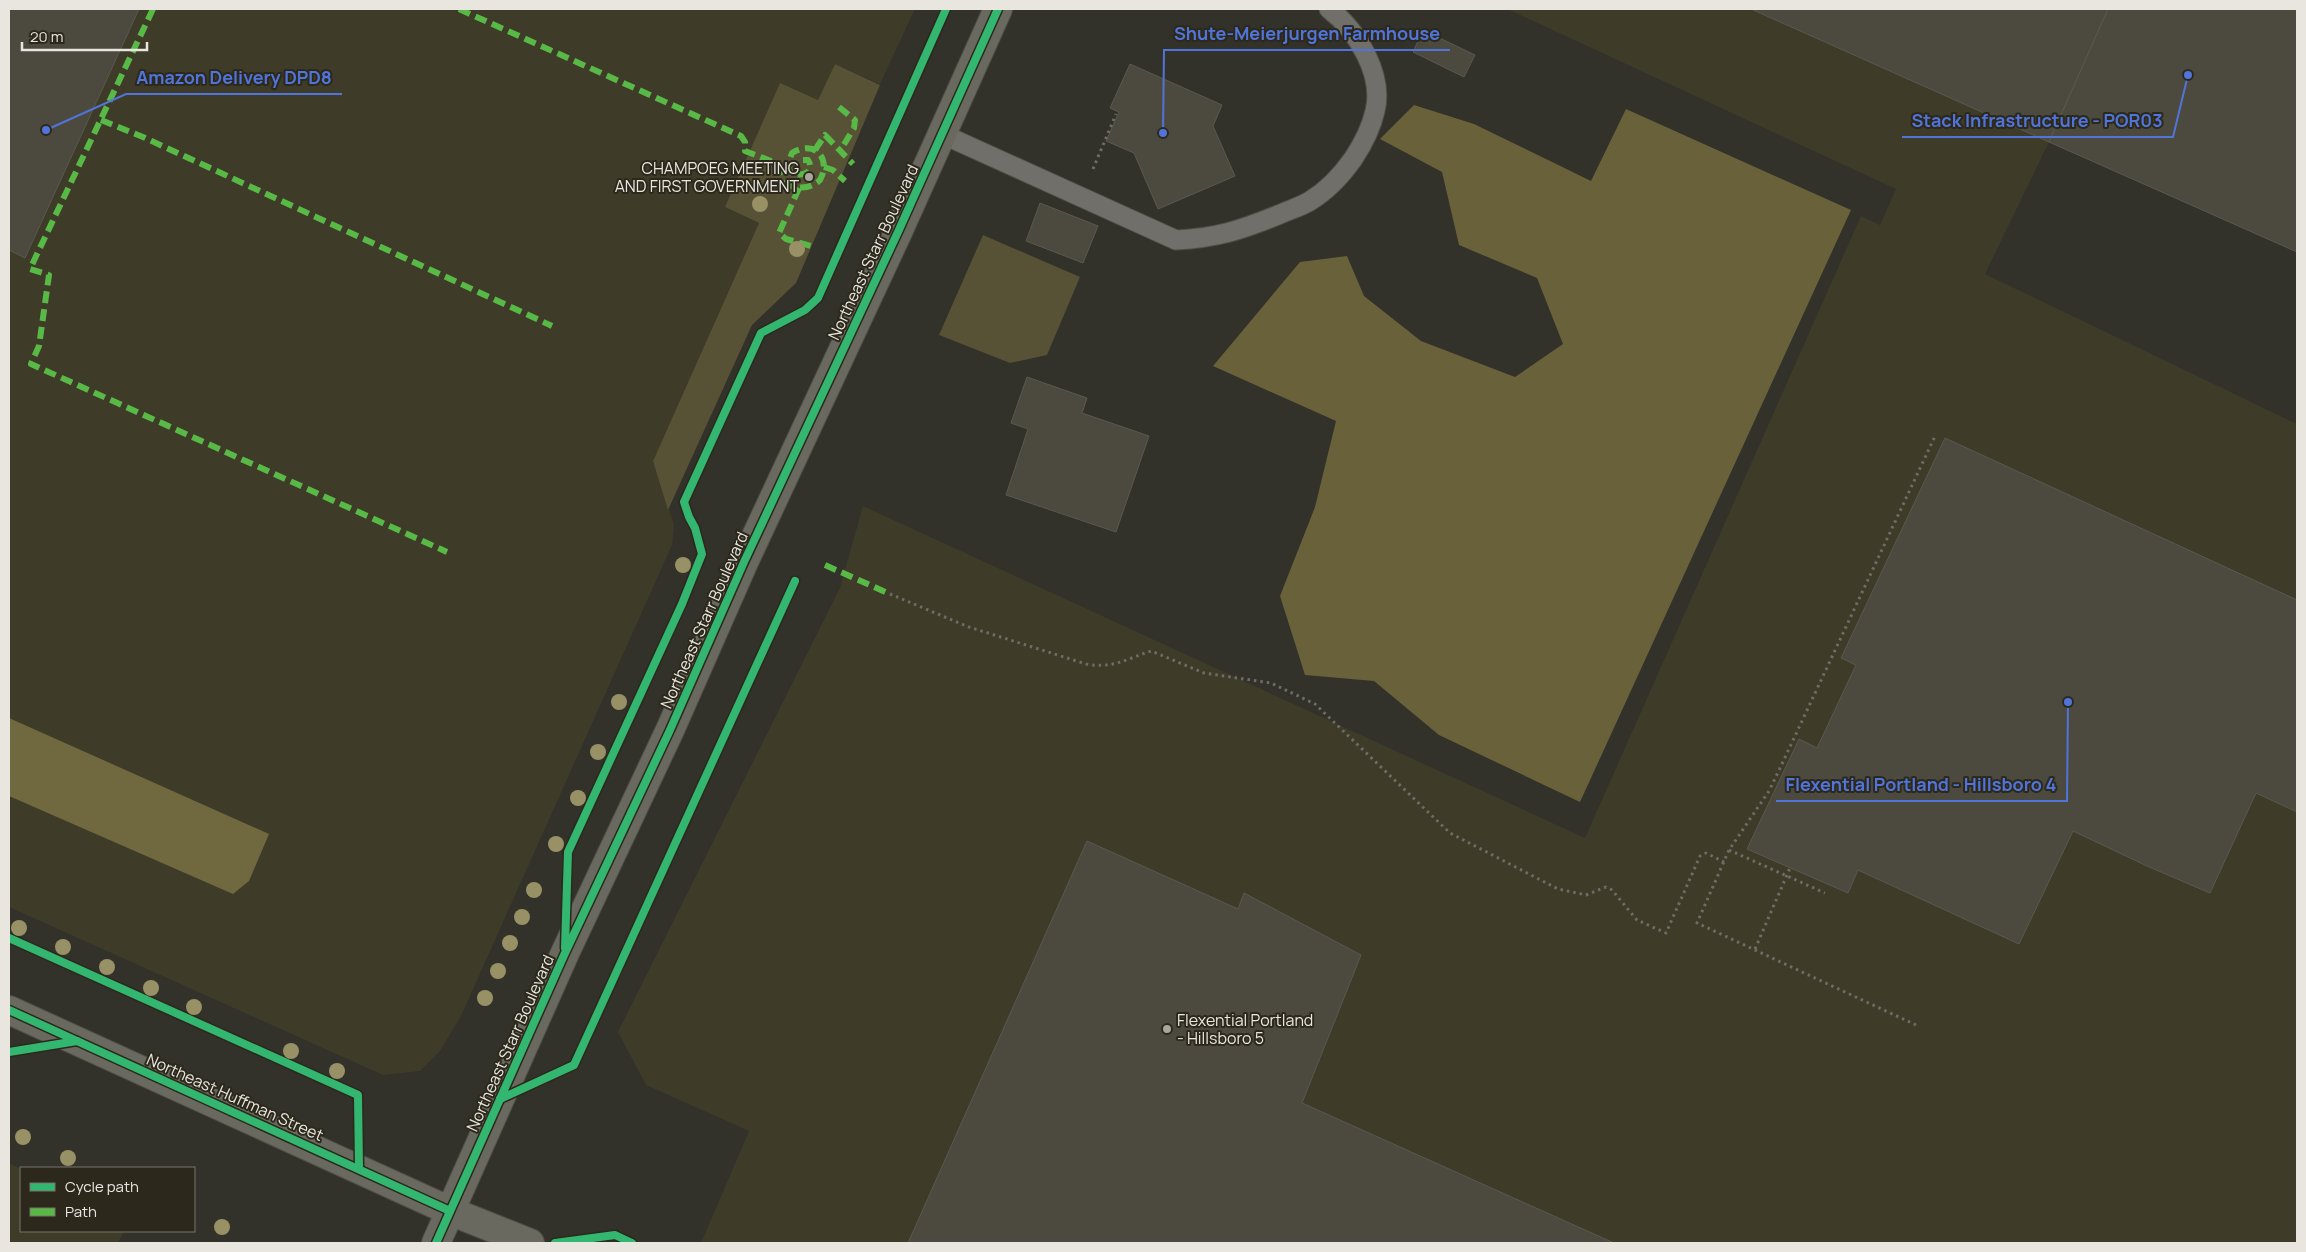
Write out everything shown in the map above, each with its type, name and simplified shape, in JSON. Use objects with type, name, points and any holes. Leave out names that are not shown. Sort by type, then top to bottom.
[{"type":"street","name":"Northeast Starr Boulevard","points":[[436,1243],[565,953],[693,681],[744,562],[998,9]]},
{"type":"street","name":"Northeast Huffman Street","points":[[9,1010],[450,1211],[530,1243]]},
{"type":"lane","points":[[942,134],[1176,240],[1238,232],[1309,202],[1331,186],[1346,169],[1366,140],[1376,109],[1375,77],[1362,46],[1340,17],[1329,9]]},
{"type":"path","points":[[1081,197],[1116,114]]},
{"type":"path","points":[[1916,1025],[1697,923],[1729,850],[1769,791],[1936,434]]},
{"type":"path","points":[[890,594],[969,627],[1086,664],[1102,667],[1113,665],[1151,651],[1204,673],[1271,683],[1315,704],[1450,833],[1558,889],[1586,895],[1606,887],[1612,890],[1637,920],[1666,933],[1700,856],[1706,853],[1724,862]]},
{"type":"path","points":[[1729,850],[1825,893]]},
{"type":"path","points":[[1754,949],[1790,868]]},
{"type":"shaded area","points":[[9,9],[915,9],[880,84],[835,64],[818,100],[780,84],[725,207],[759,223],[653,461],[674,525],[672,545],[461,1016],[440,1051],[420,1071],[383,1075],[9,907]]},
{"type":"shaded area","points":[[1507,9],[2110,9],[2049,142],[1985,274],[2297,424],[2297,1243],[701,1243],[749,1131],[646,1085],[618,1032],[840,588],[863,506],[1585,838],[1861,216],[1880,225],[1896,189]]},
{"type":"shaded area","points":[[835,64],[880,85],[796,283],[752,325],[668,510],[653,461],[759,223],[725,207],[780,83],[818,100]]},
{"type":"shaded area","points":[[1414,105],[1474,124],[1591,181],[1626,109],[1851,210],[1580,802],[1439,735],[1374,681],[1305,675],[1280,596],[1315,507],[1336,421],[1213,366],[1300,262],[1347,256],[1364,296],[1421,341],[1515,377],[1563,344],[1537,278],[1459,245],[1442,172],[1380,139]]},
{"type":"shaded area","points":[[983,235],[1080,277],[1047,355],[1010,363],[939,335]]},
{"type":"shaded area","points":[[9,718],[269,834],[249,881],[233,894],[9,796]]},
{"type":"shaded area","points":[[9,1163],[20,1168],[20,1232],[124,1232],[118,1243],[9,1243]]},
{"type":"building","points":[[9,9],[139,9],[25,258],[9,250]]},
{"type":"building","points":[[1751,9],[2108,9],[2049,142]]},
{"type":"building","points":[[2108,9],[2297,9],[2297,252],[2049,142]]},
{"type":"building","points":[[1423,30],[1475,55],[1464,77],[1413,52]]},
{"type":"building","points":[[1130,64],[1222,105],[1213,126],[1235,176],[1158,209],[1134,153],[1106,141],[1119,112],[1110,108]]},
{"type":"building","points":[[1040,203],[1098,226],[1083,263],[1026,241]]},
{"type":"building","points":[[1027,377],[1087,398],[1082,413],[1149,436],[1116,532],[1006,495],[1028,429],[1011,423]]},
{"type":"building","points":[[1945,438],[2297,600],[2297,812],[2256,793],[2210,893],[2073,831],[2019,944],[1858,870],[1848,893],[1747,849],[1799,739],[1817,748],[1856,665],[1841,658]]},
{"type":"building","name":"Flexential Portland - Hillsboro 5","points":[[1087,841],[1238,909],[1244,893],[1361,955],[1302,1103],[1614,1243],[908,1243]]},
{"type":"marked path","points":[[153,9],[30,269],[49,275],[39,346],[31,364],[447,552]]},
{"type":"marked path","points":[[459,9],[741,136],[745,142],[745,151],[776,163],[788,185],[805,187],[820,180],[824,165],[822,158],[819,153],[807,148],[792,153],[788,164],[790,172],[794,174],[806,173],[810,168],[810,164],[808,160],[803,160]]},
{"type":"marked path","points":[[839,107],[855,120],[854,128],[840,151]]},
{"type":"marked path","points":[[101,120],[143,137],[552,326]]},
{"type":"marked path","points":[[815,150],[825,135],[853,164]]},
{"type":"marked path","points":[[824,167],[833,170],[845,181]]},
{"type":"marked path","points":[[799,188],[779,233],[786,239],[815,247]]},
{"type":"marked path","points":[[825,565],[890,594]]},
{"type":"cycle path","points":[[565,948],[568,852],[682,604],[702,554],[695,528],[684,502],[761,333],[805,310],[818,298],[946,9]]},
{"type":"cycle path","points":[[436,1243],[565,953],[670,730],[744,562],[898,232],[998,9]]},
{"type":"cycle path","points":[[500,1099],[574,1065],[795,581]]},
{"type":"cycle path","points":[[9,938],[358,1095],[359,1168]]},
{"type":"cycle path","points":[[9,1010],[450,1211]]},
{"type":"cycle path","points":[[9,1052],[77,1041]]},
{"type":"cycle path","points":[[555,1243],[615,1235],[632,1243]]},
{"type":"place","name":"Stack Infrastructure - POR03","points":[[2188,75]]},
{"type":"place","name":"Amazon Delivery DPD8","points":[[46,130]]},
{"type":"place","name":"Shute-Meierjurgen Farmhouse","points":[[1163,133]]},
{"type":"place","name":"CHAMPOEG MEETING AND FIRST GOVERNMENT","points":[[809,177]]},
{"type":"place","name":"Flexential Portland - Hillsboro 4","points":[[2068,702]]},
{"type":"place","name":"Flexential Portland - Hillsboro 5","points":[[1167,1029]]}]
